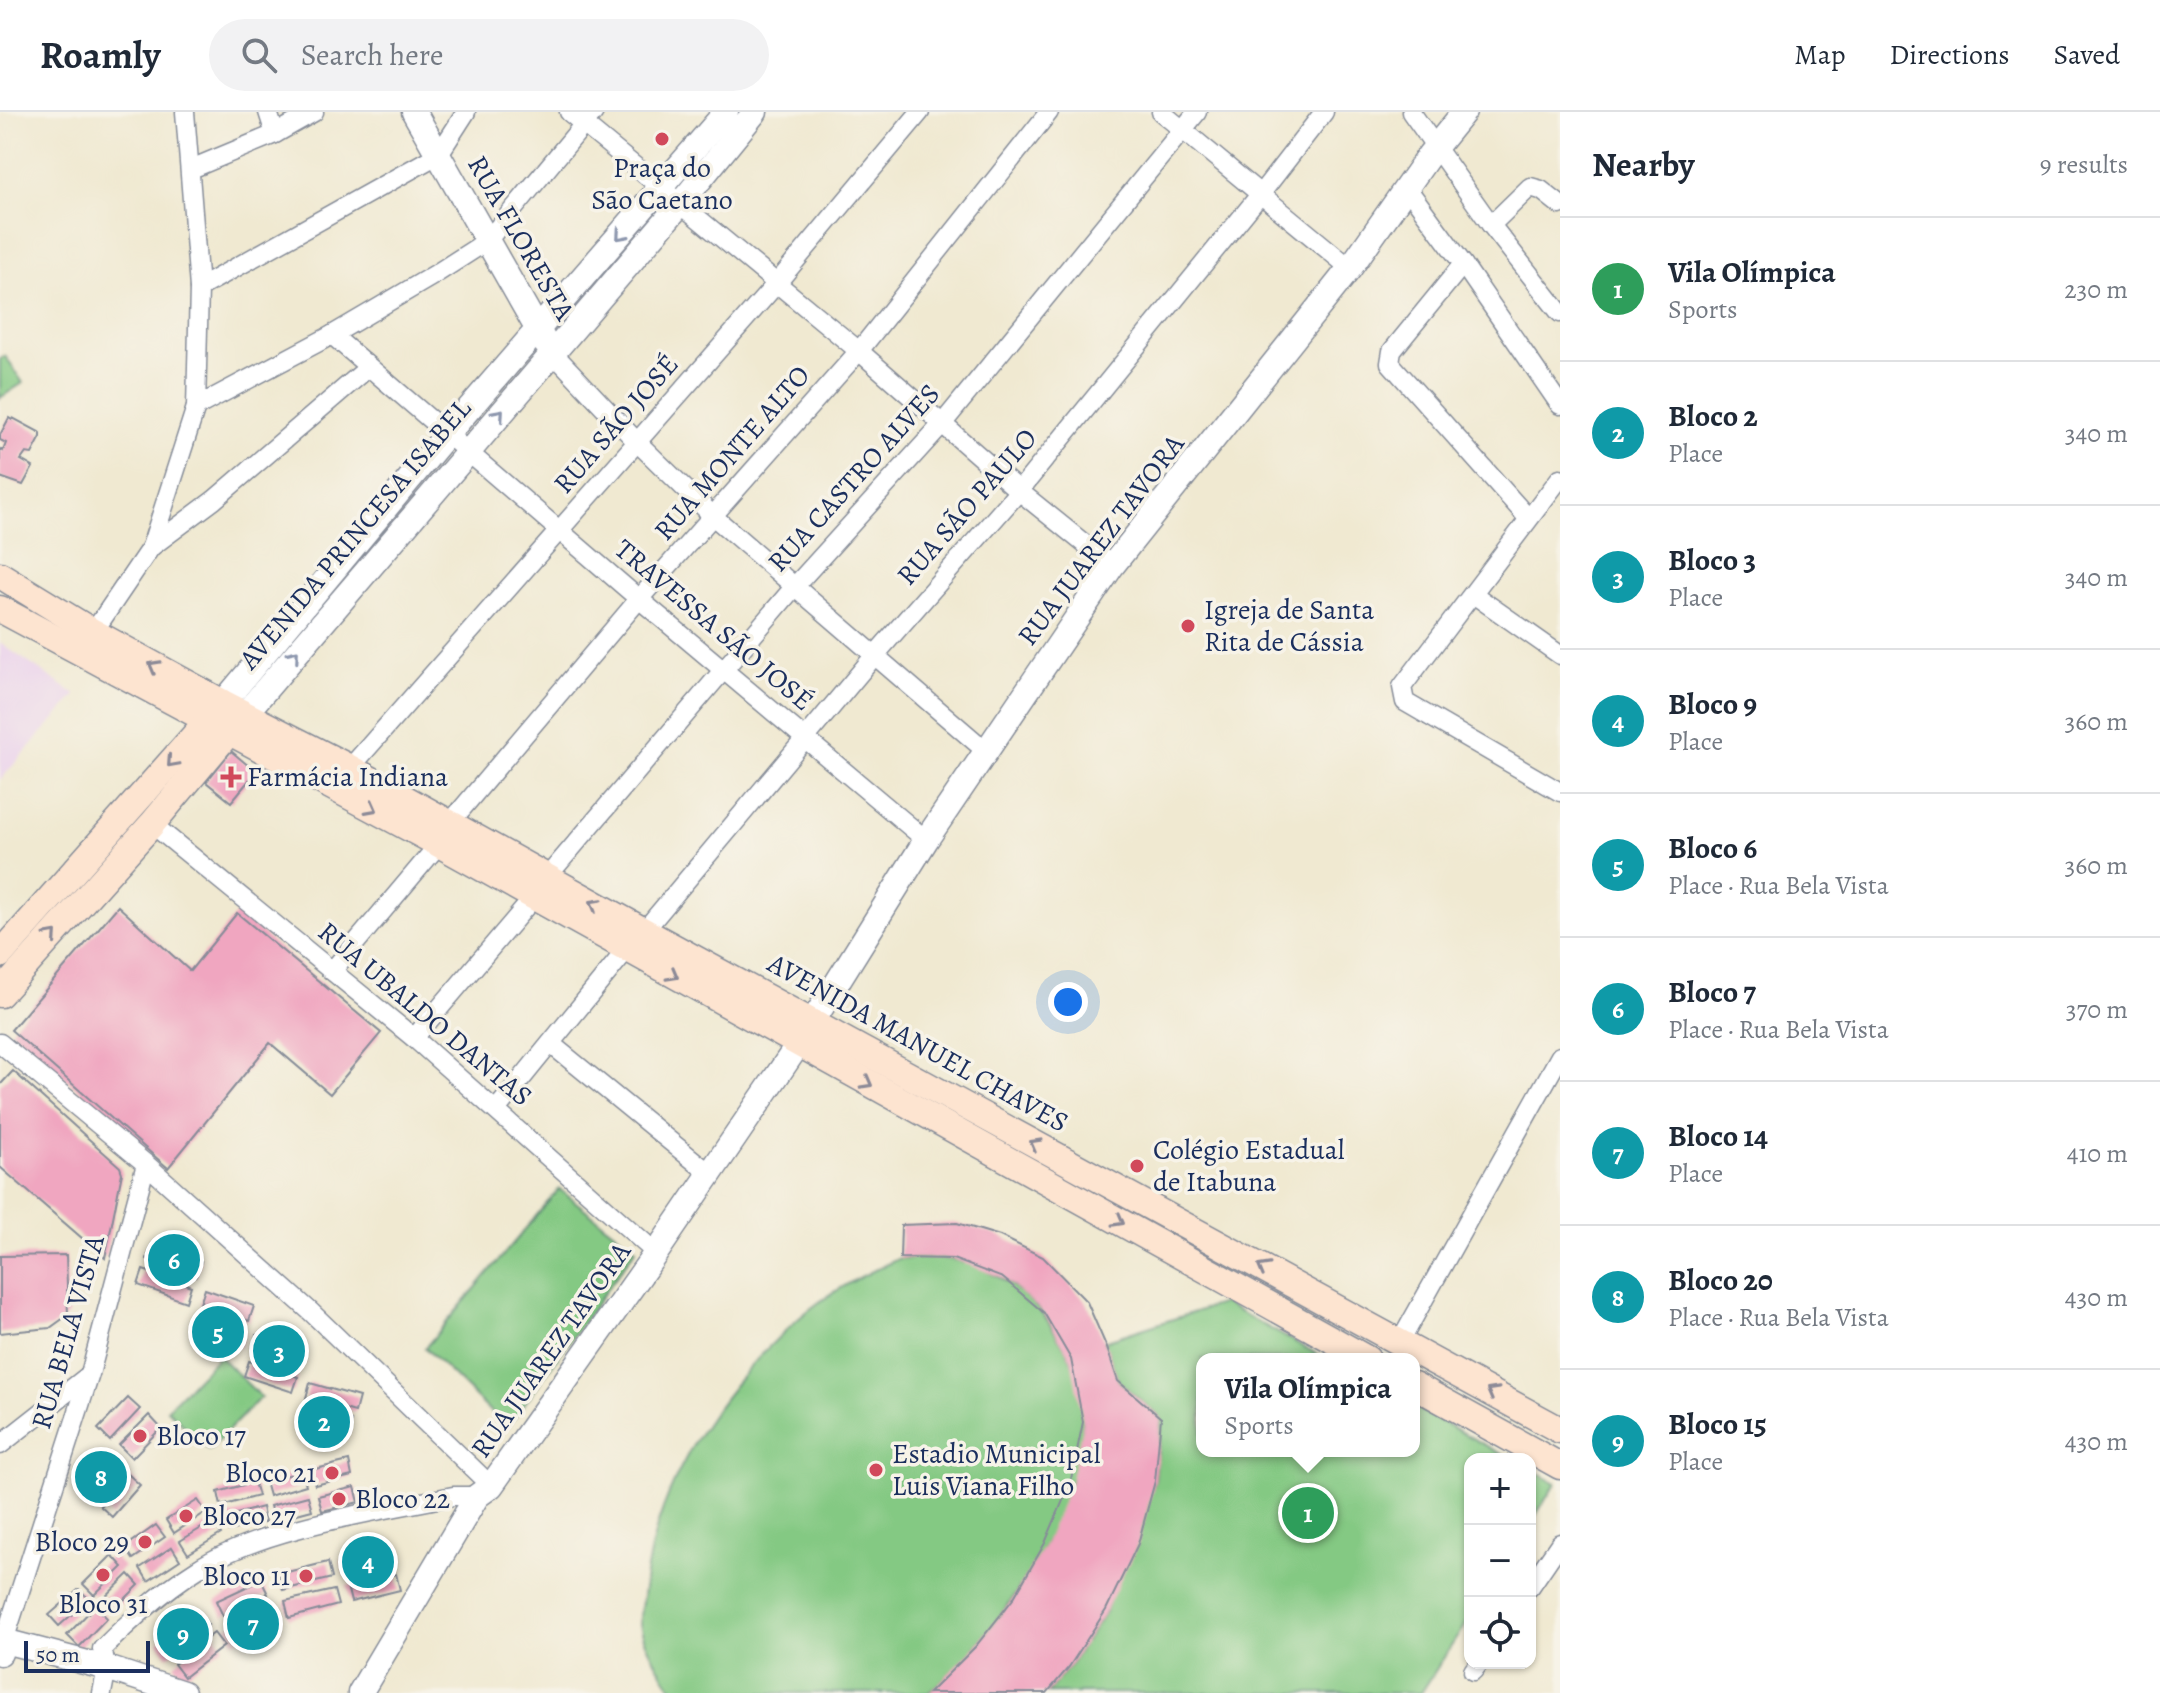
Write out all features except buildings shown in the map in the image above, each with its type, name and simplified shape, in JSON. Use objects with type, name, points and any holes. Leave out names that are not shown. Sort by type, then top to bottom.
[{"type":"main road","points":[[0,575],[86,642]]},
{"type":"main road","points":[[0,609],[86,642],[226,718]]},
{"type":"main road","name":"AVENIDA MANUEL CHAVES","points":[[226,718],[350,768],[444,834]]},
{"type":"main road","name":"AVENIDA MANUEL CHAVES","points":[[226,718],[541,887],[635,940],[798,1045],[1356,1353]]},
{"type":"main road","name":"AVENIDA PRINCESA ISABEL","points":[[0,994],[152,824],[226,718]]},
{"type":"main road","name":"AVENIDA PRINCESA ISABEL","points":[[0,955],[226,718]]},
{"type":"main road","name":"AVENIDA MANUEL CHAVES","points":[[635,940],[812,1021],[1560,1430]]},
{"type":"main road","points":[[1420,1388],[1560,1466]]},
{"type":"street","points":[[86,642],[151,547],[196,407],[199,288],[185,112]]},
{"type":"street","points":[[268,112],[275,134]]},
{"type":"street","points":[[191,169],[275,134],[314,112]]},
{"type":"street","name":"RUA FLORESTA","points":[[414,112],[537,332],[552,352]]},
{"type":"street","points":[[199,288],[439,154],[466,112]]},
{"type":"street","points":[[569,112],[589,118],[662,188],[1112,566]]},
{"type":"street","name":"AVENIDA PRINCESA ISABEL","points":[[226,718],[448,433],[726,112]]},
{"type":"street","name":"AVENIDA PRINCESA ISABEL","points":[[226,718],[468,451],[755,112]]},
{"type":"street","name":"RUA SÃO JOSÉ","points":[[350,768],[777,283],[920,112]]},
{"type":"street","name":"RUA MONTE ALTO","points":[[332,971],[639,599],[859,351],[1049,112]]},
{"type":"street","points":[[1161,112],[1350,268]]},
{"type":"street","name":"RUA CASTRO ALVES","points":[[414,1038],[795,586],[943,423],[1197,112]]},
{"type":"street","name":"RUA SÃO PAULO","points":[[496,1110],[875,655],[1019,491],[1324,112]]},
{"type":"street","points":[[1411,112],[1433,150],[1560,313]]},
{"type":"street","name":"RUA JUAREZ TAVORA","points":[[360,1693],[484,1491],[656,1253],[798,1045],[926,840],[1112,566],[1350,268],[1433,150],[1464,112]]},
{"type":"street","points":[[196,407],[332,335],[487,241],[589,118]]},
{"type":"street","points":[[1409,184],[1560,405]]},
{"type":"street","points":[[1491,225],[1525,190],[1535,187],[1560,205]]},
{"type":"street","points":[[1463,264],[1392,351],[1390,363],[1528,518]]},
{"type":"street","name":"TRAVESSA SÃO JOSÉ","points":[[332,335],[926,840]]},
{"type":"street","points":[[552,352],[637,442],[714,517],[986,751]]},
{"type":"street","points":[[151,547],[214,500],[369,367]]},
{"type":"street","points":[[1559,789],[1405,702],[1402,687],[1560,478]]},
{"type":"street","points":[[1473,594],[1560,655]]},
{"type":"street","name":"RUA UBALDO DANTAS","points":[[152,824],[414,1038],[656,1253]]},
{"type":"street","points":[[0,1043],[146,1164],[311,1312],[484,1491]]},
{"type":"street","points":[[551,1044],[709,1173]]},
{"type":"street","points":[[1400,1342],[1560,1056]]},
{"type":"street","name":"RUA BELA VISTA","points":[[1,1645],[90,1374],[146,1164]]},
{"type":"street","points":[[0,1445],[90,1374]]},
{"type":"street","points":[[102,1693],[107,1668],[102,1649],[172,1586],[198,1568],[223,1555],[285,1533],[375,1511],[484,1491]]},
{"type":"street","points":[[1536,1578],[1560,1543]]},
{"type":"street","points":[[1,1645],[107,1668],[183,1693]]},
{"type":"shaded area","points":[[0,643],[76,695],[0,780]]},
{"type":"green space","points":[[5,356],[23,383],[0,398],[0,359]]},
{"type":"green space","points":[[559,1189],[636,1249],[507,1428],[425,1348]]},
{"type":"green space","name":"Estadio Municipal Luis Viana Filho","points":[[900,1258],[955,1260],[1000,1278],[1036,1307],[1069,1356],[1079,1392],[1083,1424],[1077,1461],[1049,1536],[1007,1607],[982,1639],[928,1693],[677,1693],[660,1670],[642,1632],[640,1620],[651,1549],[677,1475],[717,1408],[769,1347],[821,1301]]},
{"type":"green space","points":[[1223,1303],[1315,1353],[1196,1353],[1196,1457],[1420,1457],[1420,1410],[1500,1453],[1464,1453],[1464,1626],[1421,1693],[1047,1693],[1069,1667],[1106,1610],[1155,1481],[1161,1418],[1118,1381],[1104,1341]]},
{"type":"green space","points":[[219,1356],[261,1397],[209,1450],[167,1409]]},
{"type":"green space","points":[[1536,1472],[1556,1483],[1536,1515]]},
{"type":"place","name":"Praça do São Caetano","points":[[662,139]]},
{"type":"place","name":"Igreja de Santa Rita de Cássia","points":[[1188,626]]},
{"type":"place","name":"Farmácia Indiana","points":[[231,777]]},
{"type":"place","name":"Colégio Estadual de Itabuna","points":[[1137,1166]]},
{"type":"place","name":"Bloco 7","points":[[174,1260]]},
{"type":"place","name":"Bloco 6","points":[[218,1332]]},
{"type":"place","name":"Bloco 3","points":[[279,1351]]},
{"type":"place","name":"Bloco 2","points":[[324,1422]]},
{"type":"place","name":"Bloco 17","points":[[140,1436]]},
{"type":"place","name":"Estadio Municipal Luis Viana Filho","points":[[876,1470]]},
{"type":"place","name":"Bloco 21","points":[[332,1473]]},
{"type":"place","name":"Bloco 20","points":[[101,1477]]},
{"type":"place","name":"Bloco 22","points":[[339,1499]]},
{"type":"place","name":"Vila Olímpica","points":[[1308,1513]]},
{"type":"place","name":"Bloco 27","points":[[186,1516]]},
{"type":"place","name":"Bloco 29","points":[[145,1542]]},
{"type":"place","name":"Bloco 9","points":[[368,1562]]},
{"type":"place","name":"Bloco 31","points":[[103,1575]]},
{"type":"place","name":"Bloco 11","points":[[306,1576]]},
{"type":"place","name":"Bloco 14","points":[[253,1624]]},
{"type":"place","name":"Bloco 15","points":[[183,1634]]}]
